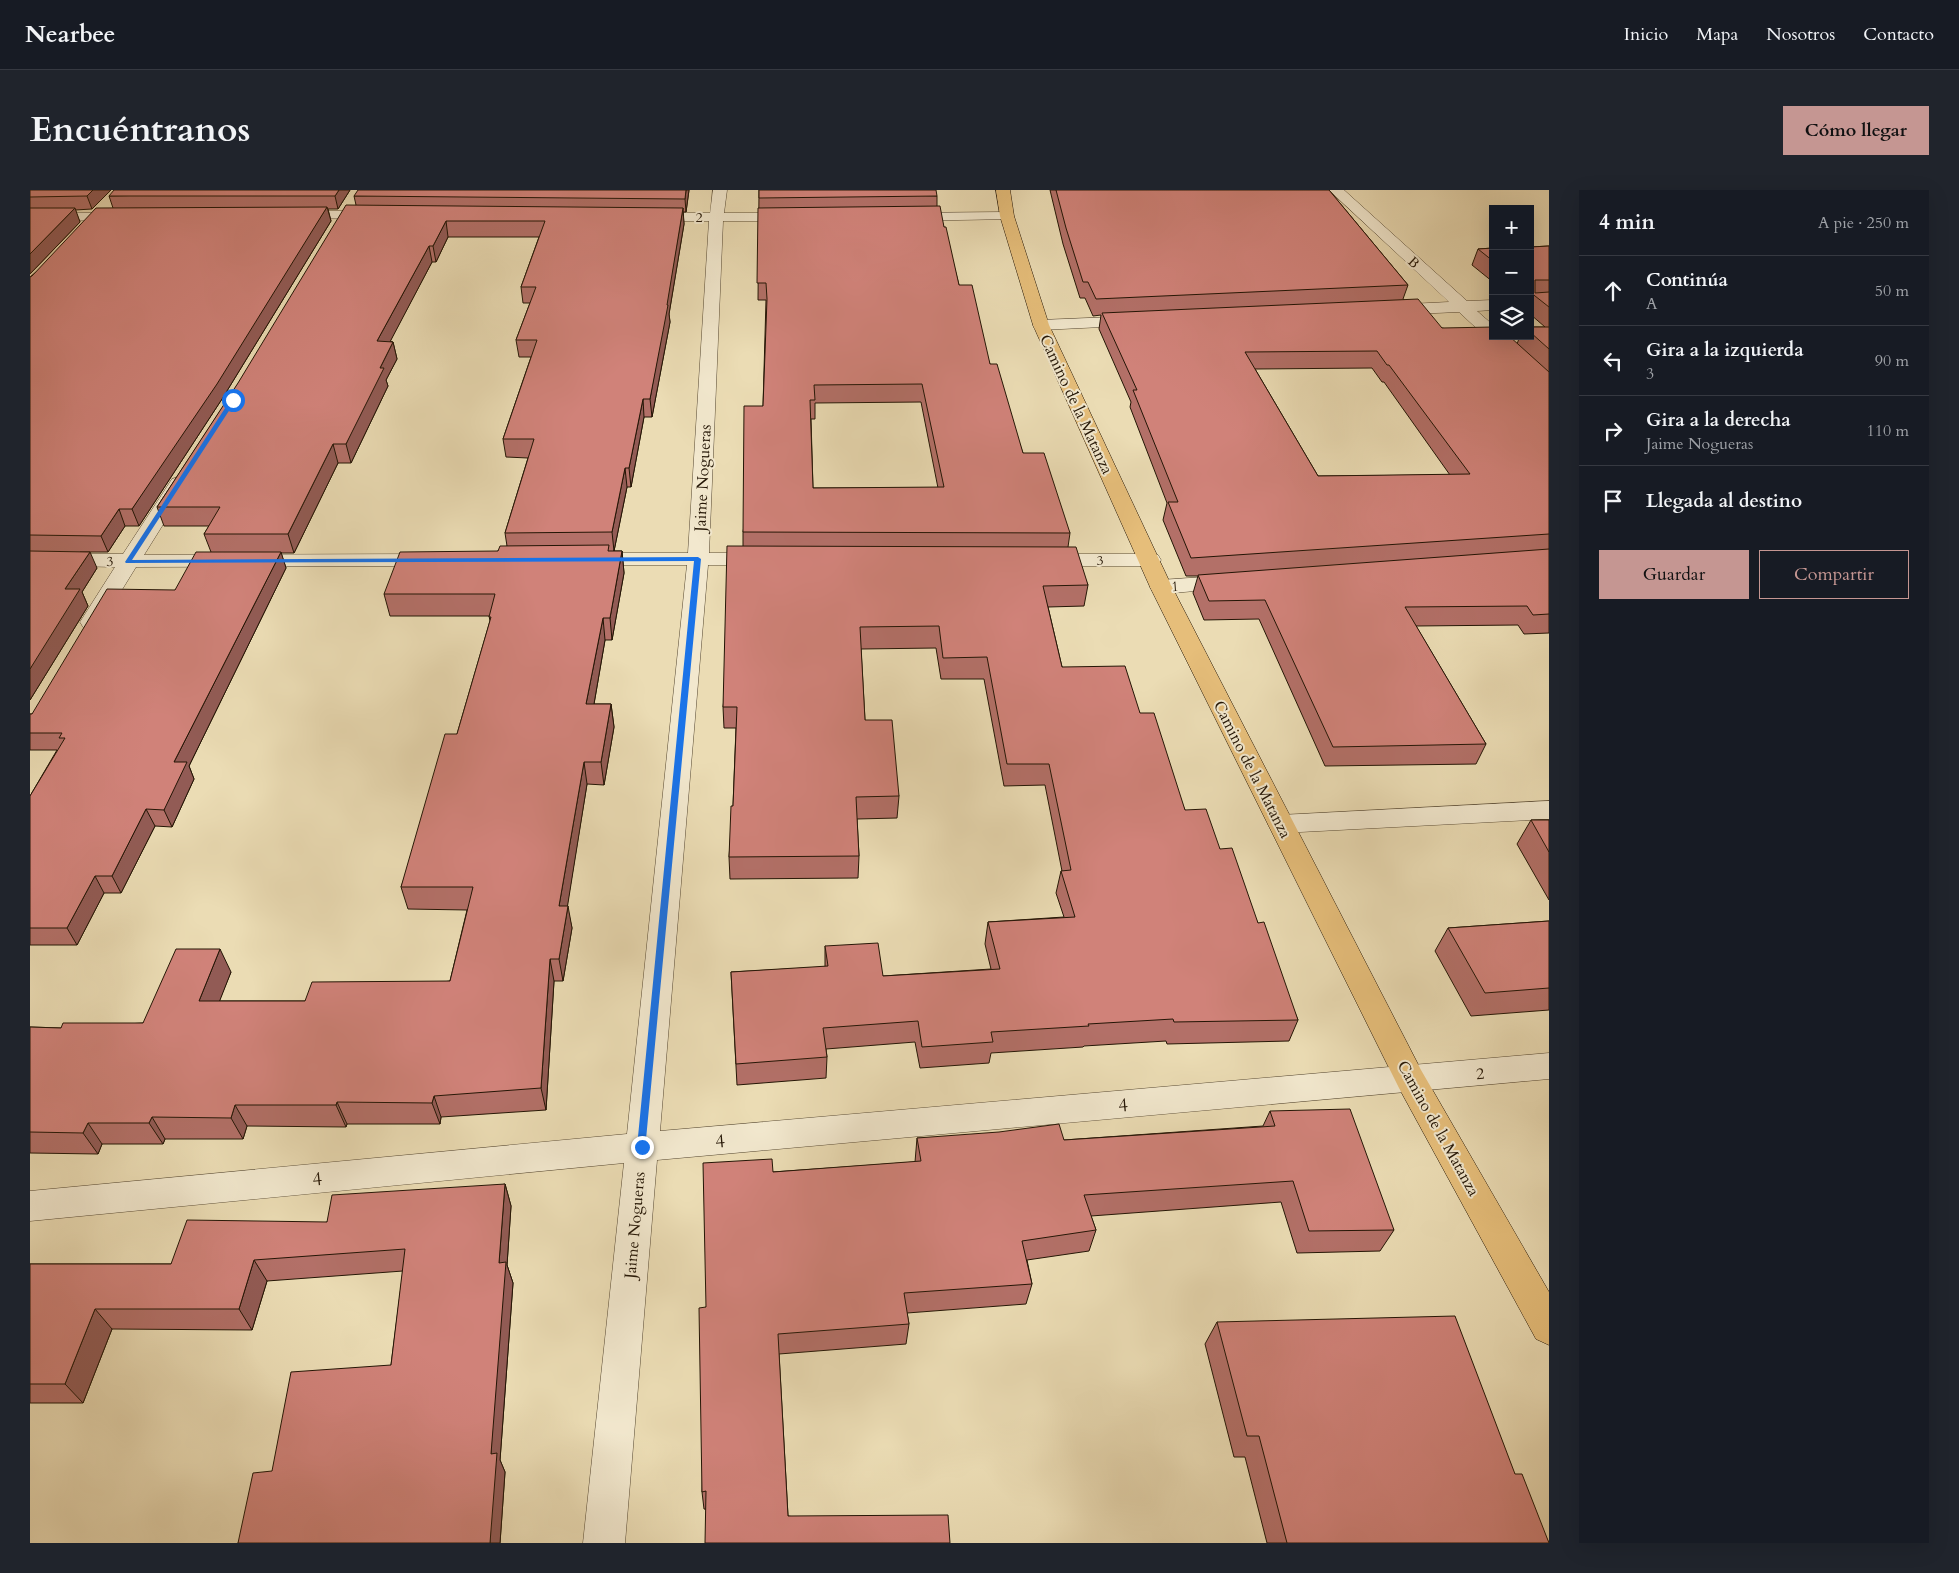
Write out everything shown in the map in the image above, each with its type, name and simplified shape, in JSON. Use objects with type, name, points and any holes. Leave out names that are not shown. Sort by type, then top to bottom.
[{"type":"main road","name":"Camino de la Matanza","points":[[1003,190],[1007,216],[1041,326],[1161,587],[1410,1079],[1549,1327]]},
{"type":"street","name":"Jaime Nogueras","points":[[604,1543],[698,559],[716,218],[720,190]]},
{"type":"street","name":"B","points":[[1336,190],[1489,330]]},
{"type":"street","points":[[333,232],[354,198]]},
{"type":"street","points":[[82,231],[108,204]]},
{"type":"street","points":[[274,216],[392,215]]},
{"type":"street","points":[[30,216],[145,217]]},
{"type":"street","points":[[891,217],[1007,216]]},
{"type":"street","name":"2","points":[[628,217],[813,217]]},
{"type":"street","points":[[1374,310],[1489,305]]},
{"type":"street","points":[[1041,326],[1149,321]]},
{"type":"street","points":[[82,638],[191,464]]},
{"type":"street","name":"3","points":[[30,559],[128,562],[458,560]]},
{"type":"street","points":[[568,560],[786,559]]},
{"type":"street","name":"3","points":[[1022,560],[1150,560]]},
{"type":"street","name":"1","points":[[1161,587],[1250,581]]},
{"type":"street","points":[[1281,824],[1549,810]]},
{"type":"street","name":"2","points":[[1410,1079],[1549,1066]]},
{"type":"street","name":"4","points":[[30,1206],[642,1147],[1410,1079]]},
{"type":"building","points":[[30,190],[93,190],[87,196],[30,197]]},
{"type":"building","points":[[114,190],[339,190],[335,196],[109,196]]},
{"type":"building","points":[[358,190],[686,190],[685,199],[354,196]]},
{"type":"building","points":[[759,190],[936,190],[937,196],[759,198]]},
{"type":"building","points":[[1056,190],[1329,190],[1408,285],[1096,299],[1088,282],[1083,282]]},
{"type":"building","points":[[346,205],[683,208],[668,305],[650,399],[643,399],[629,468],[625,468],[612,532],[505,533],[534,439],[503,439],[537,340],[516,340],[536,287],[521,287],[545,221],[446,221],[433,246],[429,246],[377,341],[393,342],[380,368],[384,368],[346,444],[333,444],[288,534],[204,534],[220,507],[157,507],[238,383]]},
{"type":"building","points":[[940,206],[959,285],[972,285],[990,364],[997,364],[1023,453],[1044,453],[1070,533],[743,532],[744,406],[763,406],[767,299],[766,283],[757,283],[758,208]],"holes":[[[922,384],[944,487],[813,488],[810,400],[815,400],[814,385]]]},
{"type":"building","points":[[327,207],[217,384],[132,509],[119,509],[101,536],[30,535],[30,277],[96,208]]},
{"type":"building","points":[[30,208],[75,208],[30,254]]},
{"type":"building","points":[[1549,246],[1549,280],[1535,280],[1535,293],[1549,292],[1549,307],[1534,295],[1534,247]]},
{"type":"building","points":[[1489,248],[1489,258],[1478,249]]},
{"type":"building","points":[[1418,299],[1442,328],[1489,327],[1489,340],[1513,340],[1549,372],[1549,534],[1191,558],[1168,502],[1178,502],[1133,390],[1137,390],[1102,313]],"holes":[[[1377,351],[1387,365],[1389,365],[1470,474],[1318,476],[1245,352]]]},
{"type":"building","points":[[1534,327],[1549,327],[1549,349],[1534,336]]},
{"type":"building","points":[[609,545],[608,551],[622,551],[610,618],[603,618],[586,704],[611,704],[601,762],[584,762],[559,906],[568,906],[559,959],[550,959],[541,1088],[434,1096],[432,1103],[337,1102],[336,1105],[235,1105],[231,1118],[152,1117],[149,1123],[88,1123],[83,1133],[30,1132],[30,1027],[61,1028],[63,1023],[143,1023],[176,949],[220,949],[199,1001],[305,1001],[312,982],[450,981],[473,887],[401,887],[445,734],[457,734],[491,617],[489,617],[495,594],[384,594],[400,552],[498,551],[500,546]]},
{"type":"building","points":[[727,546],[1076,547],[1088,585],[1043,586],[1062,667],[1125,666],[1140,713],[1154,713],[1185,810],[1206,809],[1220,849],[1232,848],[1258,923],[1264,922],[1298,1020],[1174,1022],[1173,1019],[1088,1024],[1089,1026],[991,1032],[993,1042],[922,1047],[918,1021],[823,1028],[827,1057],[736,1064],[731,972],[828,966],[825,946],[878,943],[883,976],[1000,969],[988,922],[1075,917],[1061,871],[1071,870],[1049,764],[1007,764],[987,657],[943,658],[939,626],[860,627],[865,720],[892,720],[899,796],[856,797],[859,856],[729,857],[737,707],[723,707]]},
{"type":"building","points":[[1549,549],[1549,614],[1533,615],[1527,606],[1405,607],[1486,744],[1333,747],[1265,600],[1209,601],[1198,575]]},
{"type":"building","points":[[30,551],[90,552],[65,589],[80,589],[30,669]]},
{"type":"building","points":[[196,552],[281,552],[174,762],[187,762],[164,810],[146,809],[112,876],[95,876],[67,928],[30,928],[30,796],[65,738],[59,738],[62,733],[30,733],[30,714],[32,714],[107,589],[175,590]]},
{"type":"building","points":[[1531,820],[1549,820],[1549,852]]},
{"type":"building","points":[[1549,921],[1549,988],[1485,993],[1448,928]]},
{"type":"building","points":[[1350,1109],[1394,1230],[1309,1231],[1293,1181],[1084,1195],[1096,1230],[1022,1241],[1032,1284],[904,1293],[909,1324],[778,1334],[788,1516],[948,1515],[950,1543],[705,1543],[706,1491],[702,1492],[699,1308],[706,1307],[703,1163],[772,1159],[773,1172],[921,1161],[917,1138],[999,1132],[1059,1124],[1064,1140],[1275,1126],[1270,1111]]},
{"type":"building","points":[[505,1184],[499,1263],[506,1262],[491,1454],[497,1453],[490,1543],[238,1543],[253,1473],[272,1471],[291,1372],[391,1365],[405,1249],[254,1260],[239,1309],[95,1309],[65,1384],[30,1384],[30,1264],[171,1264],[187,1220],[327,1222],[332,1195]]},
{"type":"building","points":[[1455,1316],[1515,1474],[1522,1474],[1549,1543],[1287,1543],[1259,1436],[1247,1436],[1217,1322]]},
{"type":"route","points":[[233,400],[128,562],[698,559],[642,1147]]}]
